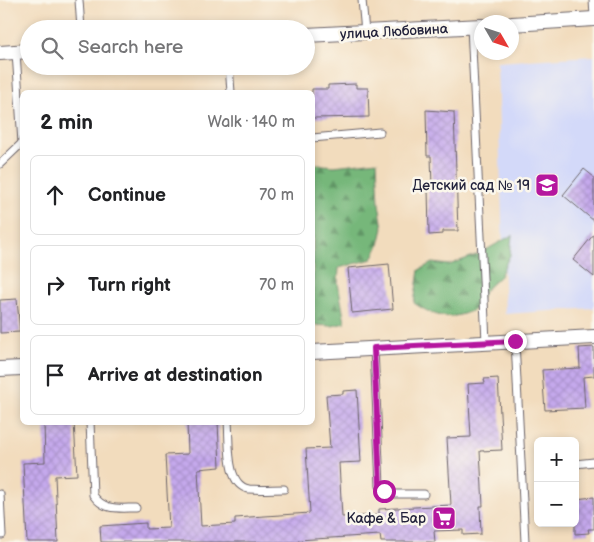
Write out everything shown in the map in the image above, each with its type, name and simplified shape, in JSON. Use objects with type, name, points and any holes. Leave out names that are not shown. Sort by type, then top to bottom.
[{"type":"street","points":[[519,23],[594,18]]},
{"type":"street","name":"улица Любовина","points":[[315,35],[474,26]]},
{"type":"street","points":[[0,52],[20,51]]},
{"type":"street","points":[[315,352],[594,337]]},
{"type":"street","points":[[0,369],[20,368]]},
{"type":"lane","points":[[79,0],[80,20]]},
{"type":"lane","points":[[362,0],[365,32]]},
{"type":"lane","points":[[593,0],[594,18]]},
{"type":"lane","points":[[477,60],[486,342]]},
{"type":"lane","points":[[22,75],[22,90]]},
{"type":"lane","points":[[230,75],[231,90]]},
{"type":"lane","points":[[315,138],[380,132]]},
{"type":"lane","points":[[1,161],[20,145]]},
{"type":"lane","points":[[515,341],[525,542]]},
{"type":"lane","points":[[374,348],[380,486],[389,494],[424,494]]},
{"type":"lane","points":[[90,425],[93,495],[106,508],[136,508]]},
{"type":"lane","points":[[228,425],[232,474],[238,484],[247,489],[284,489]]},
{"type":"lane","points":[[579,464],[594,462]]},
{"type":"lane","points":[[0,494],[2,535]]},
{"type":"shaded area","name":"Детский сад № 19","points":[[594,56],[594,308],[505,314],[497,62]]},
{"type":"green space","points":[[377,161],[379,204],[383,228],[379,245],[372,259],[339,268],[338,283],[345,323],[332,326],[315,325],[315,164],[334,166]]},
{"type":"green space","points":[[512,235],[510,255],[500,276],[484,291],[478,308],[460,315],[445,316],[430,312],[414,303],[419,270],[432,263],[449,265],[479,254]]},
{"type":"building","points":[[356,84],[356,88],[368,88],[369,117],[315,118],[315,90],[312,89],[328,89],[328,85]]},
{"type":"building","points":[[426,110],[454,112],[458,231],[443,231],[443,234],[429,235],[428,188],[432,188],[431,156],[427,156]]},
{"type":"building","points":[[584,169],[594,177],[594,221],[563,195]]},
{"type":"building","points":[[594,234],[594,277],[573,260]]},
{"type":"building","points":[[389,264],[393,309],[352,313],[348,268]]},
{"type":"building","points":[[17,299],[20,332],[0,333],[0,300]]},
{"type":"building","points":[[594,347],[594,376],[583,377],[585,408],[545,410],[542,370],[580,368],[579,348]]},
{"type":"building","points":[[498,378],[502,450],[480,451],[483,506],[480,506],[481,534],[463,535],[463,530],[434,531],[435,542],[381,542],[380,535],[298,540],[298,542],[101,542],[100,526],[146,523],[146,529],[169,528],[165,455],[188,454],[187,425],[218,425],[220,467],[198,469],[201,526],[235,524],[235,518],[310,513],[306,449],[330,448],[326,395],[343,394],[343,391],[357,390],[361,462],[339,463],[342,517],[379,515],[379,509],[451,505],[447,438],[471,437],[468,384],[485,383],[484,379]]},
{"type":"building","points":[[44,425],[74,425],[77,475],[55,476],[58,542],[27,542],[23,463],[45,462]]},
{"type":"building","points":[[594,497],[594,529],[588,529],[589,533],[575,534],[575,527],[579,527],[579,499]]},
{"type":"place","name":"Детский сад № 19","points":[[547,185]]},
{"type":"place","name":"Кафе & Бар","points":[[444,518]]},
{"type":"route","points":[[384,491],[380,486],[374,348],[515,341]]}]
